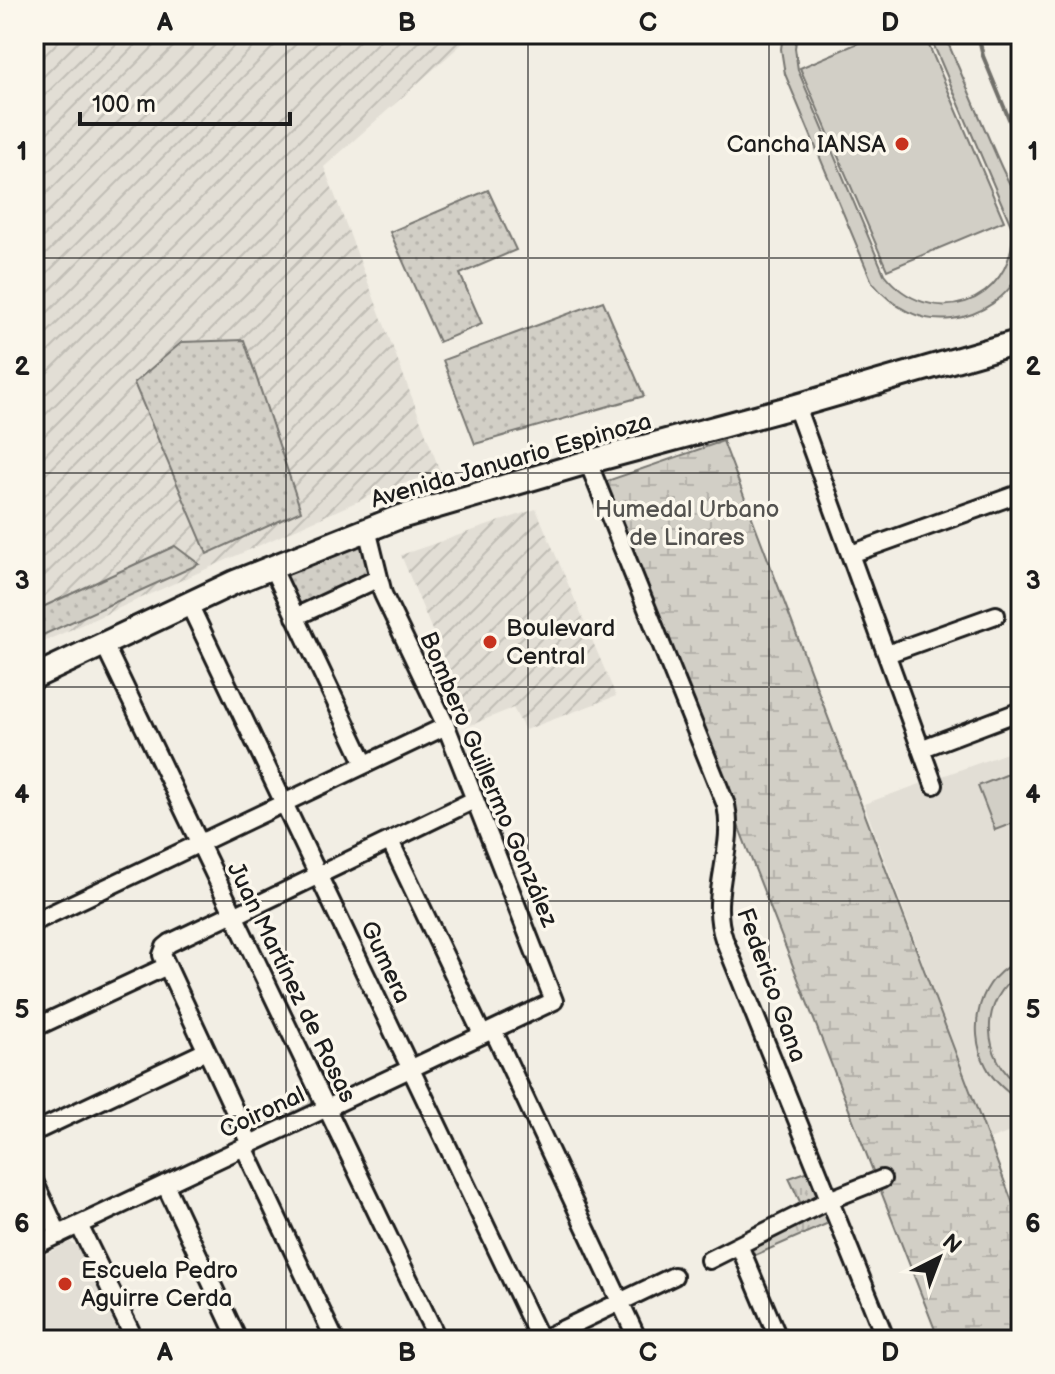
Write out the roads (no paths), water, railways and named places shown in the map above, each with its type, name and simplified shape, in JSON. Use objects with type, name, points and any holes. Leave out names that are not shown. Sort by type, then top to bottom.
[{"type":"main road","name":"Avenida Januario Espinoza","points":[[34,677],[272,567],[367,529],[448,502],[1021,341]]},
{"type":"street","points":[[796,406],[934,785]]},
{"type":"street","name":"Federico Gana","points":[[588,462],[726,805],[728,830],[717,903],[720,929],[886,1340]]},
{"type":"street","points":[[851,554],[1021,493]]},
{"type":"street","name":"Bombero Guillermo González","points":[[367,529],[383,594],[446,726],[554,1001]]},
{"type":"street","points":[[272,567],[365,764]]},
{"type":"street","points":[[295,617],[379,578]]},
{"type":"street","name":"Gumera","points":[[189,604],[541,1340]]},
{"type":"street","points":[[887,654],[996,615]]},
{"type":"street","name":"Juan Martínez de Rosas","points":[[104,644],[438,1340]]},
{"type":"street","points":[[923,748],[1018,712]]},
{"type":"street","points":[[34,922],[446,726]]},
{"type":"street","points":[[335,1340],[162,955],[165,947],[474,800]]},
{"type":"street","points":[[390,841],[488,1032],[638,1340]]},
{"type":"street","points":[[34,1028],[167,966]]},
{"type":"street","name":"Coironal","points":[[34,1246],[554,1001]]},
{"type":"street","points":[[34,1132],[206,1051]]},
{"type":"street","points":[[709,1260],[829,1200],[882,1179]]},
{"type":"street","points":[[34,1181],[59,1235]]},
{"type":"street","points":[[165,1184],[238,1340]]},
{"type":"street","points":[[79,1225],[135,1340]]},
{"type":"street","points":[[739,1245],[779,1340]]},
{"type":"street","points":[[541,1340],[674,1276]]},
{"type":"waterway","points":[[978,34],[983,56],[1021,148]]},
{"type":"place","name":"Cancha IANSA","points":[[902,144]]},
{"type":"place","name":"Boulevard Central","points":[[490,642]]},
{"type":"place","name":"Escuela Pedro Aguirre Cerda","points":[[65,1284]]},
{"type":"park label","name":"Humedal Urbano de Linares","points":[[687,523]]}]
